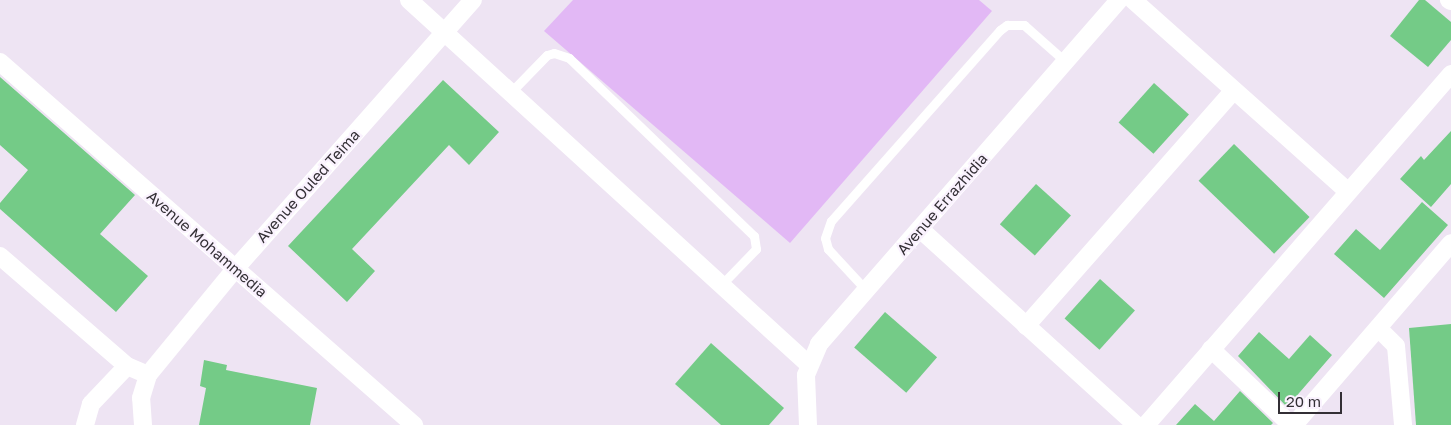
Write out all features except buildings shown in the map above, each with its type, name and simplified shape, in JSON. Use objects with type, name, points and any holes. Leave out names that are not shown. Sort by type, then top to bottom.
[{"type":"street","points":[[409,0],[808,364]]},
{"type":"street","name":"Avenue Ouled Teima","points":[[148,375],[235,269],[473,0]]},
{"type":"street","name":"Avenue Errazhidia","points":[[808,425],[805,386],[808,364],[819,344],[1119,0]]},
{"type":"street","points":[[1133,0],[1347,191]]},
{"type":"street","name":"Avenue Mohammedia","points":[[0,62],[413,425]]},
{"type":"street","points":[[1146,425],[1347,191],[1451,74]]},
{"type":"street","points":[[1026,326],[1233,91]]},
{"type":"street","points":[[920,229],[1136,425]]},
{"type":"street","points":[[1211,349],[1292,425],[1451,243]]},
{"type":"street","points":[[0,256],[127,366],[148,375],[141,398],[143,425]]},
{"type":"street","points":[[1378,328],[1396,346],[1403,425]]},
{"type":"street","points":[[85,425],[91,404],[127,366]]},
{"type":"lane","points":[[866,290],[828,249],[825,238],[831,222],[1000,30],[1016,24],[1024,25],[1066,62]]},
{"type":"lane","points":[[510,93],[547,55],[554,53],[569,58],[754,236],[756,249],[721,286]]},
{"type":"shaded area","points":[[573,0],[979,0],[992,11],[790,243],[544,31]]}]
